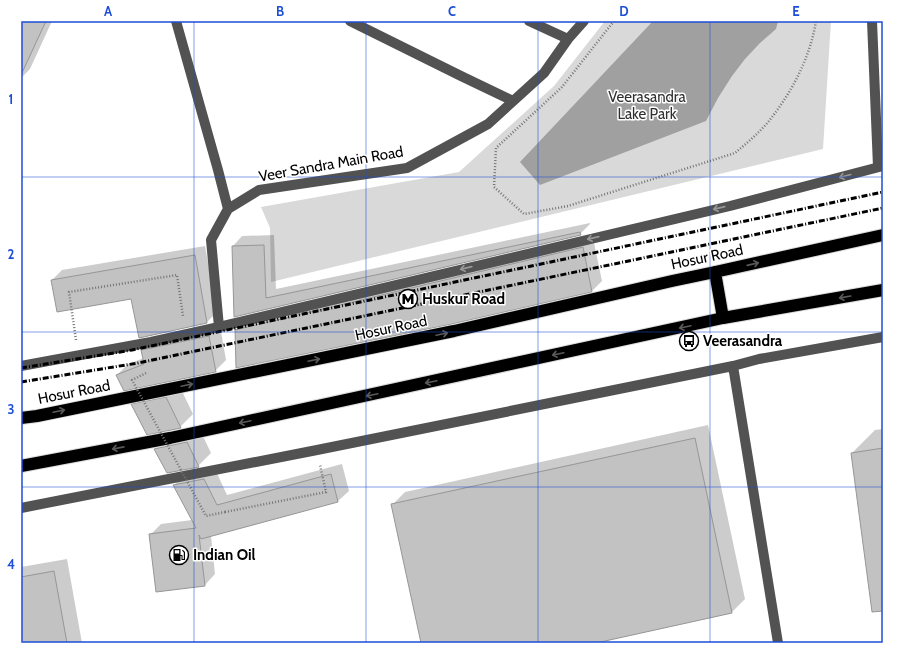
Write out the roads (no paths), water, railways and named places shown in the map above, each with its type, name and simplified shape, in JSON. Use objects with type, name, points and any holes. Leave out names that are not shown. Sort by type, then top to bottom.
[{"type":"highway","name":"Hosur Road","points":[[21,418],[454,331],[883,235]]},
{"type":"highway","points":[[715,272],[723,318]]},
{"type":"highway","points":[[21,466],[178,437],[723,318],[883,290]]},
{"type":"street","points":[[176,21],[228,209]]},
{"type":"street","points":[[350,21],[513,101]]},
{"type":"street","points":[[530,21],[568,39]]},
{"type":"street","name":"Veer Sandra Main Road","points":[[219,327],[211,240],[228,209],[259,190],[407,168],[488,124],[544,73],[568,39],[584,21]]},
{"type":"street","points":[[21,366],[151,342],[219,327],[730,206],[880,167],[872,21]]},
{"type":"street","points":[[21,508],[184,477],[733,366],[759,359],[883,337]]},
{"type":"street","points":[[733,366],[778,643]]},
{"type":"railway","points":[[21,368],[132,350],[883,192]]},
{"type":"railway","points":[[21,382],[138,363],[883,208]]},
{"type":"place","name":"Huskur Road","points":[[408,299]]},
{"type":"place","name":"Veerasandra","points":[[689,341]]},
{"type":"place","name":"Indian Oil","points":[[179,555]]},
{"type":"park label","name":"Veerasandra Lake Park","points":[[647,106]]}]
